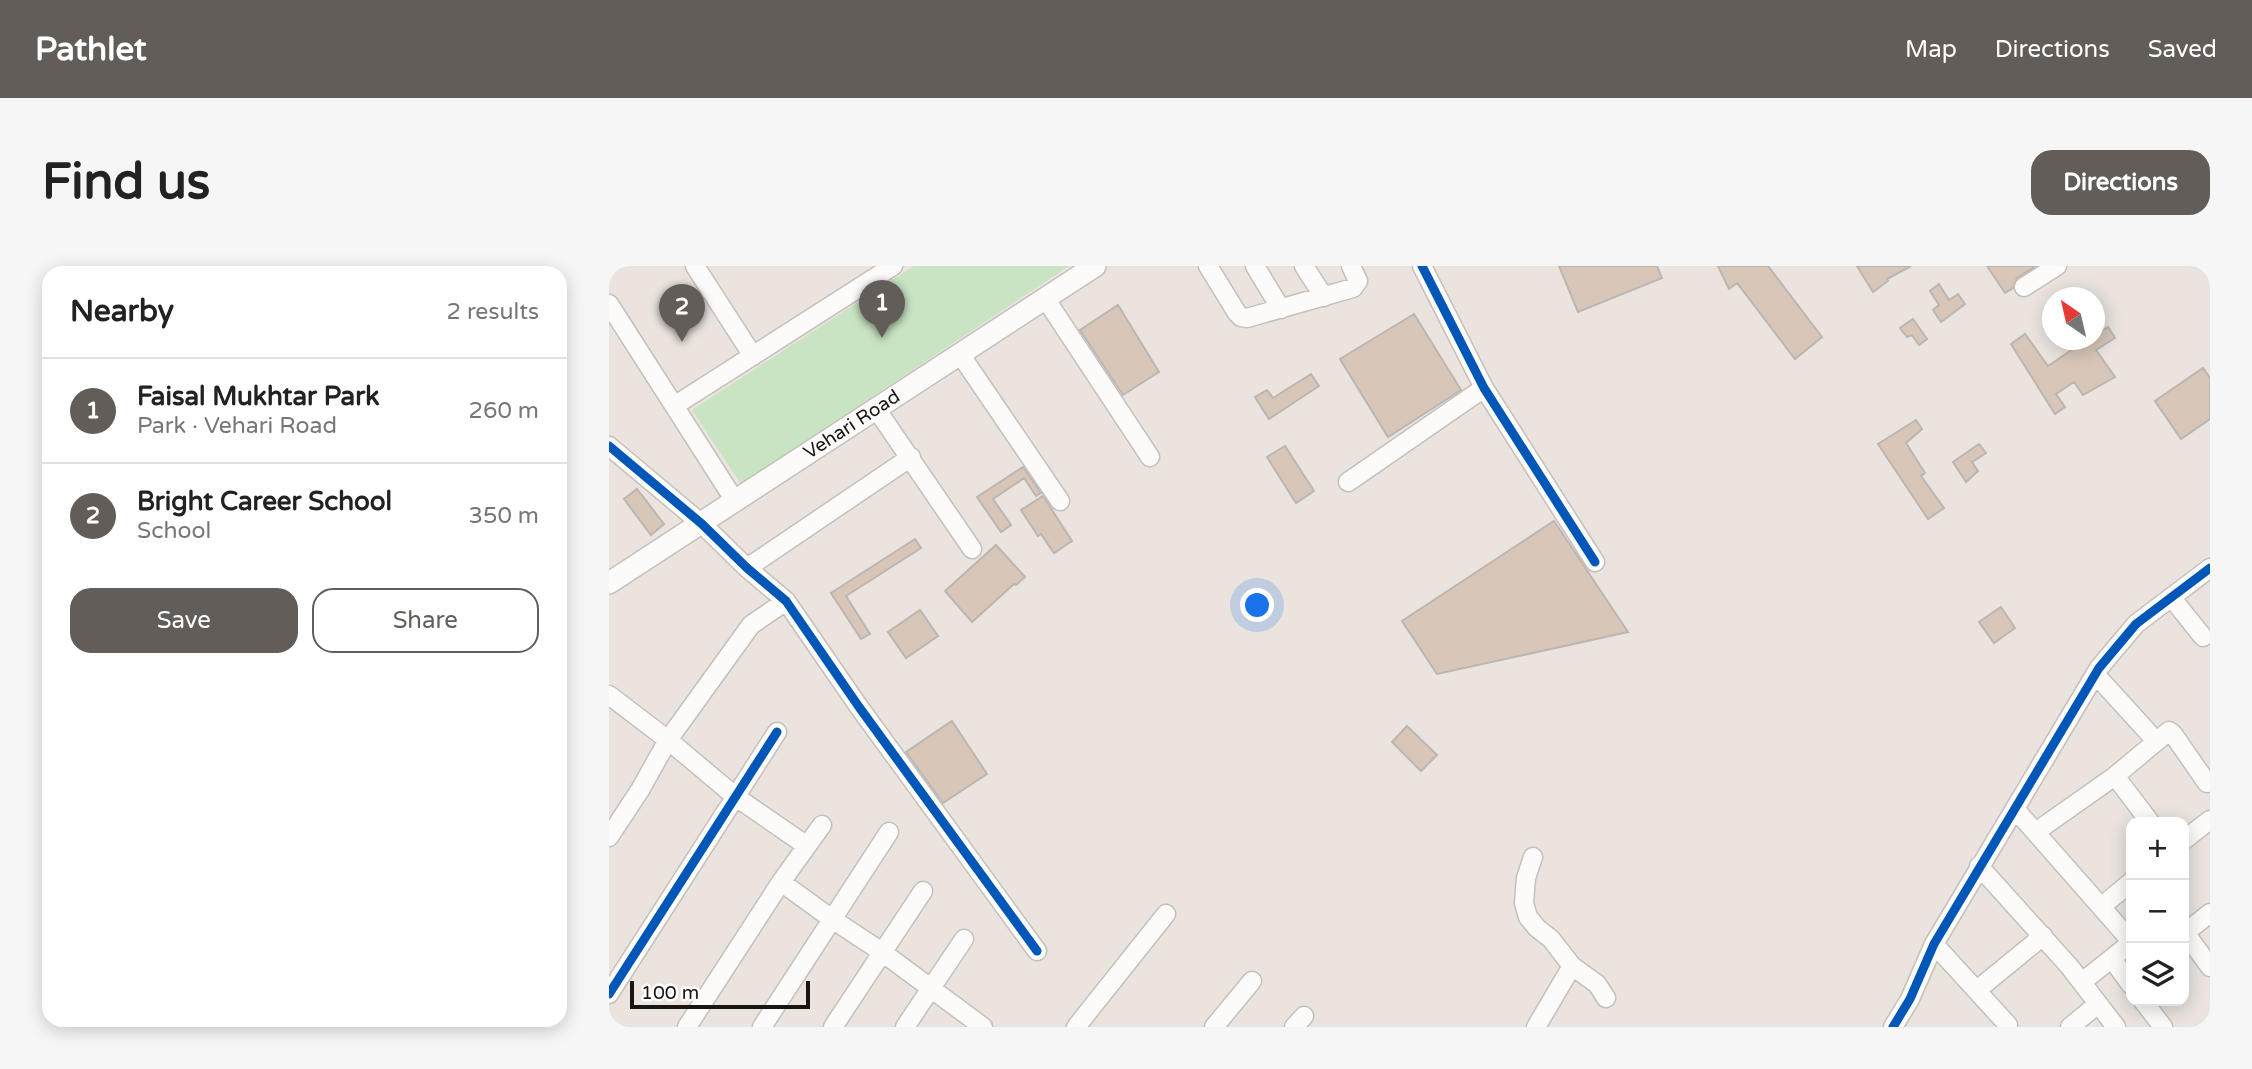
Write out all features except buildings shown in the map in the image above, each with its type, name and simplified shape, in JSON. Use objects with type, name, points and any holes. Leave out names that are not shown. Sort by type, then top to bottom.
[{"type":"main road","name":"Vehari Road","points":[[609,583],[1095,266]]},
{"type":"street","points":[[695,266],[753,356]]},
{"type":"street","points":[[674,406],[893,266]]},
{"type":"street","points":[[1255,266],[1281,309]]},
{"type":"street","points":[[1304,266],[1324,297]]},
{"type":"street","points":[[1214,268],[1241,317],[1247,318],[1353,288],[1358,281],[1351,266]]},
{"type":"street","points":[[1422,266],[1484,388],[1595,562]]},
{"type":"street","points":[[2024,287],[2057,266]]},
{"type":"street","points":[[1045,298],[1150,457]]},
{"type":"street","points":[[609,304],[735,501]]},
{"type":"street","points":[[960,354],[1060,501]]},
{"type":"street","points":[[1348,482],[1484,388]]},
{"type":"street","points":[[877,410],[972,549]]},
{"type":"street","points":[[609,446],[702,524],[786,601],[859,707],[1037,951]]},
{"type":"street","points":[[747,568],[911,457]]},
{"type":"street","points":[[1893,1027],[1910,999],[1934,944],[2095,674],[2136,624],[2210,568]]},
{"type":"street","points":[[2171,597],[2203,637]]},
{"type":"street","points":[[609,836],[668,740],[751,625],[786,601]]},
{"type":"street","points":[[2095,674],[2157,741]]},
{"type":"street","points":[[609,695],[736,797],[807,846]]},
{"type":"street","points":[[2036,831],[2115,776],[2169,731],[2207,783]]},
{"type":"street","points":[[609,994],[777,732]]},
{"type":"street","points":[[2115,776],[2146,817]]},
{"type":"street","points":[[2015,809],[2126,936]]},
{"type":"street","points":[[2189,836],[2210,820]]},
{"type":"street","points":[[687,1027],[781,882],[823,825]]},
{"type":"street","points":[[762,1027],[889,832]]},
{"type":"street","points":[[1533,858],[1526,878],[1524,903],[1528,917],[1551,939],[1572,966],[1597,984],[1606,998]]},
{"type":"street","points":[[1979,866],[2043,936],[2116,1027]]},
{"type":"street","points":[[781,882],[983,1027]]},
{"type":"street","points":[[2102,906],[2126,886]]},
{"type":"street","points":[[832,1027],[923,891]]},
{"type":"street","points":[[1076,1027],[1165,914]]},
{"type":"street","points":[[2189,929],[2210,914]]},
{"type":"street","points":[[1977,990],[2043,936]]},
{"type":"street","points":[[905,1027],[964,939]]},
{"type":"street","points":[[2189,939],[2210,968]]},
{"type":"street","points":[[2082,982],[2130,943]]},
{"type":"street","points":[[1934,944],[2008,1025]]},
{"type":"street","points":[[2112,959],[2126,978]]},
{"type":"street","points":[[1536,1027],[1572,966]]},
{"type":"street","points":[[1214,1027],[1252,981]]},
{"type":"street","points":[[2070,1027],[2098,1004]]},
{"type":"street","points":[[2147,1006],[2163,1027]]},
{"type":"green space","points":[[914,266],[1069,266],[741,484],[692,410]]},
{"type":"cycle path","points":[[1422,266],[1484,388],[1595,562]]},
{"type":"cycle path","points":[[609,446],[702,524],[786,601],[859,707],[1037,951]]},
{"type":"cycle path","points":[[1893,1027],[1910,999],[1934,944],[2099,668],[2136,624],[2210,568]]},
{"type":"cycle path","points":[[609,994],[777,732]]},
{"type":"place","name":"Faisal Mukhtar Park","points":[[882,338]]},
{"type":"place","name":"Bright Career School","points":[[682,342]]}]
